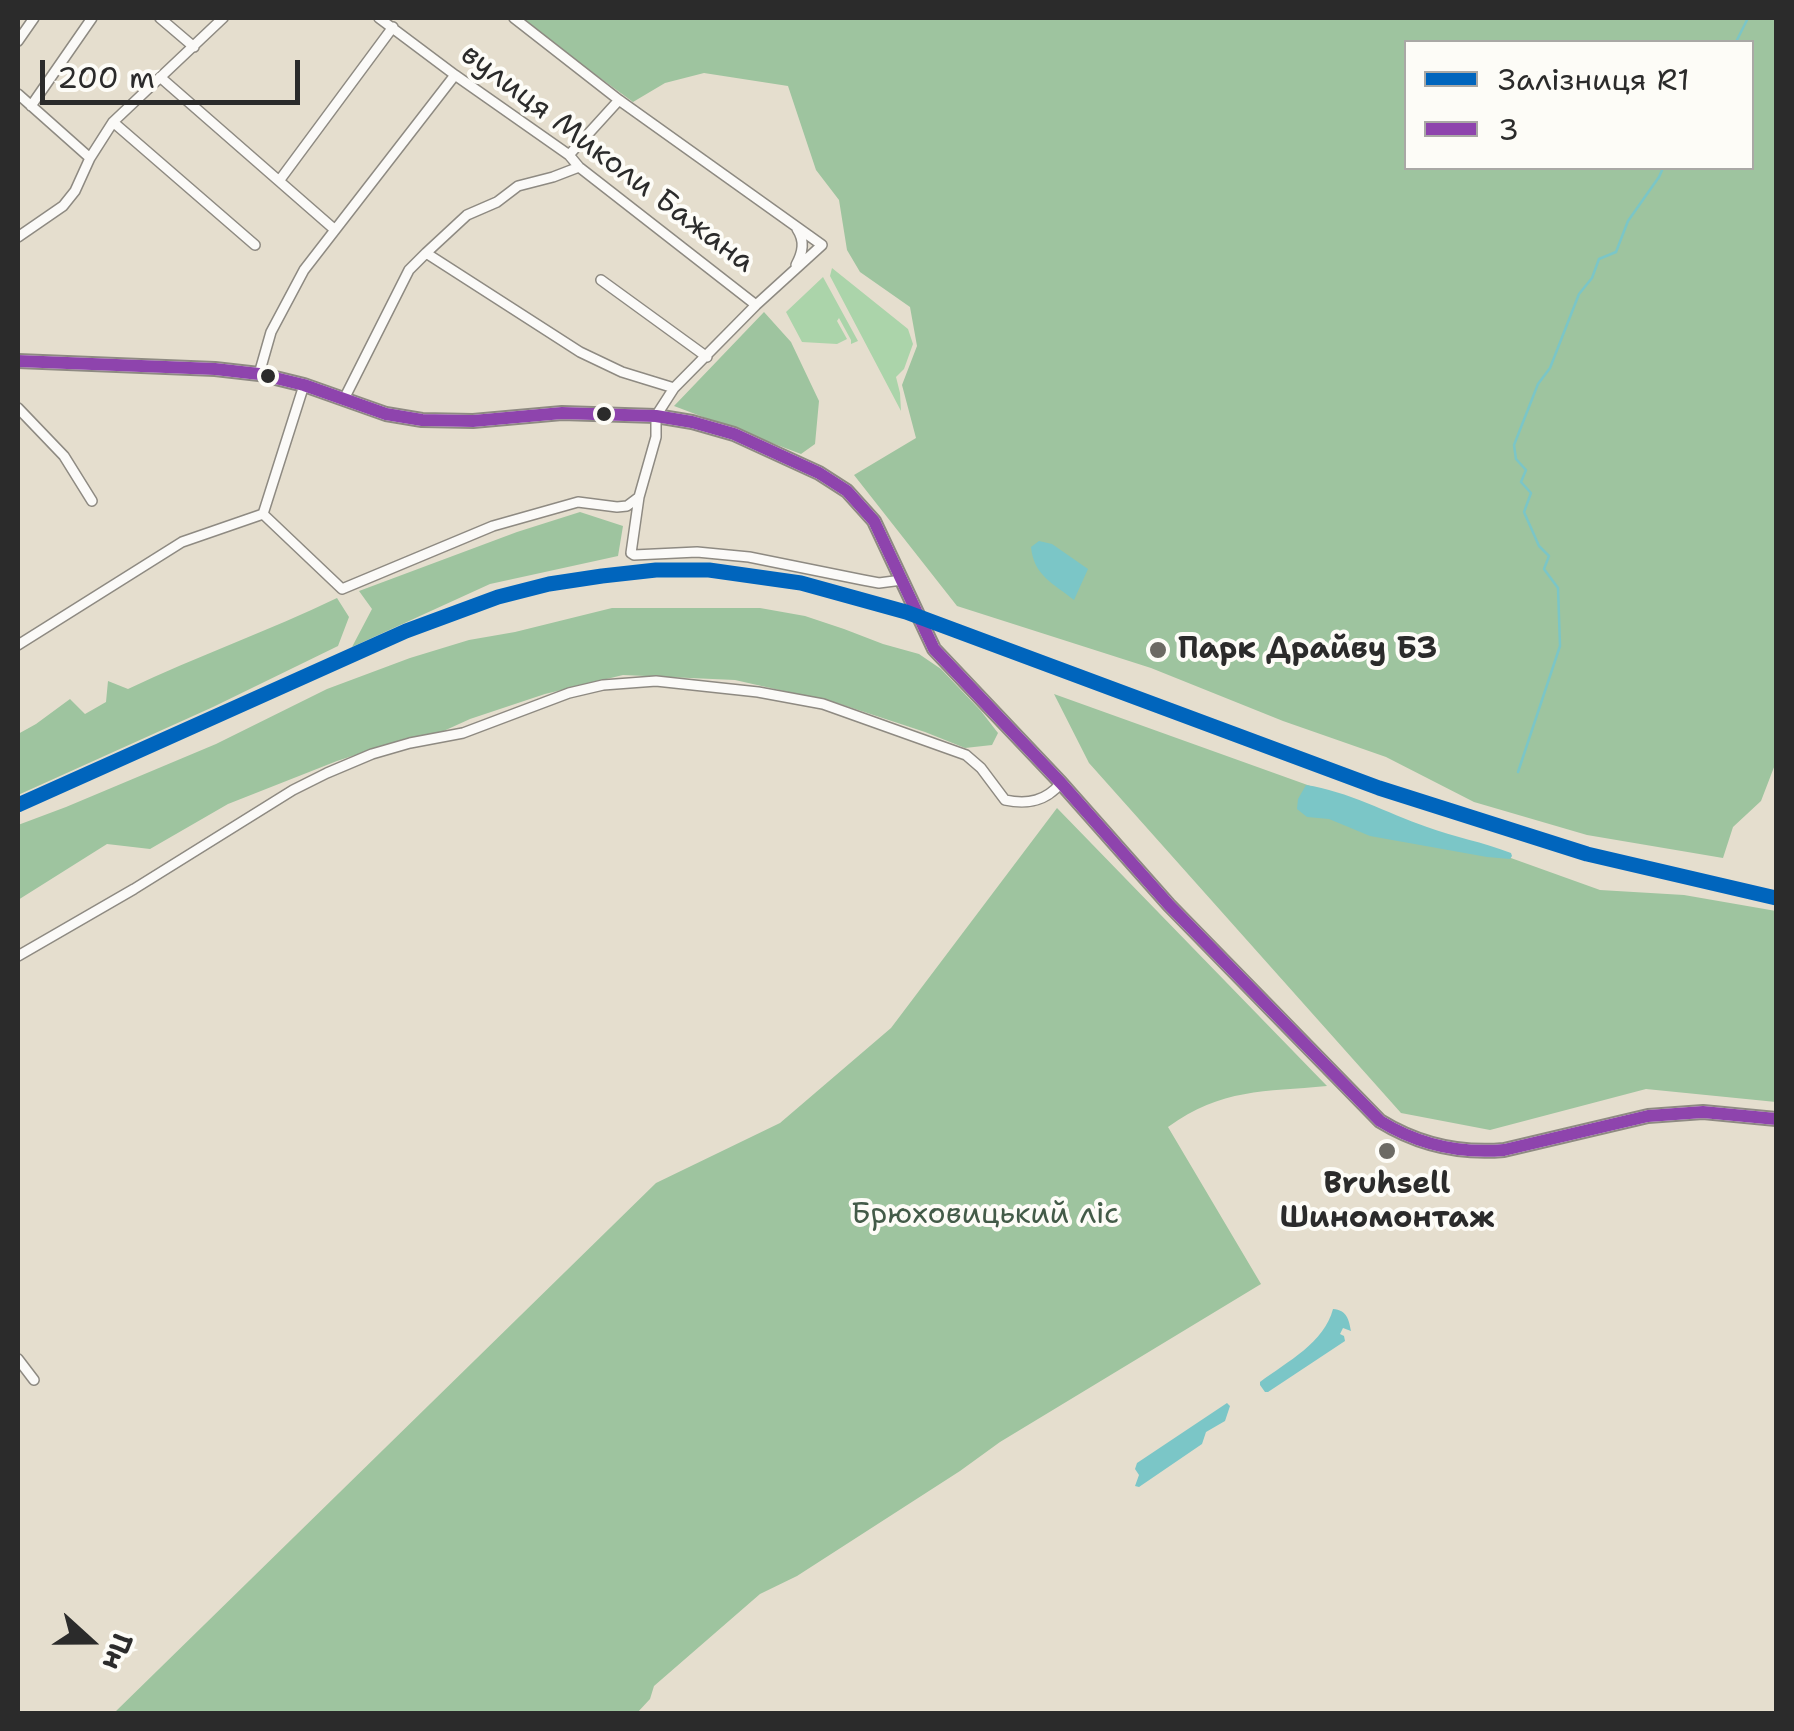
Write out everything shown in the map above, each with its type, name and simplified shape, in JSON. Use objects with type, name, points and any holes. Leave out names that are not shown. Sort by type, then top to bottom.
[{"type":"main road","points":[[18,361],[216,368],[259,374],[304,385],[386,414],[422,420],[473,421],[562,414],[656,416],[734,434],[836,483],[860,504],[874,522],[934,649],[1169,904],[1380,1121],[1438,1147],[1481,1152],[1648,1116],[1703,1112],[1776,1119]]},
{"type":"street","points":[[18,41],[34,18]]},
{"type":"street","points":[[31,106],[92,18]]},
{"type":"street","points":[[160,18],[194,46]]},
{"type":"street","points":[[18,238],[63,206],[113,122],[223,18]]},
{"type":"street","name":"вулиця Миколи Бажана","points":[[380,18],[569,155],[579,167],[756,304]]},
{"type":"street","points":[[514,18],[619,100],[822,245],[756,304],[674,388],[656,416],[656,437],[639,497],[631,553],[697,552],[749,557],[863,580],[902,580]]},
{"type":"street","points":[[278,181],[393,27]]},
{"type":"street","points":[[259,374],[271,332],[298,280],[455,75]]},
{"type":"street","points":[[160,77],[334,230]]},
{"type":"street","points":[[18,94],[90,158]]},
{"type":"street","points":[[569,155],[619,100]]},
{"type":"street","points":[[113,122],[255,245]]},
{"type":"street","points":[[344,400],[409,270],[426,253],[466,215],[497,202],[518,186],[579,167]]},
{"type":"street","points":[[794,270],[802,247],[795,226]]},
{"type":"street","points":[[426,253],[580,352],[622,372],[674,388]]},
{"type":"street","points":[[601,280],[706,357]]},
{"type":"street","points":[[263,514],[304,385]]},
{"type":"street","points":[[18,408],[64,456],[92,501]]},
{"type":"street","points":[[263,514],[342,589],[492,526],[578,502],[627,506],[639,497]]},
{"type":"street","points":[[18,645],[182,542],[263,514]]},
{"type":"street","points":[[18,956],[292,790],[327,773],[372,754],[463,733],[570,693],[604,685],[656,682],[758,692],[823,704],[966,755],[1006,800],[1021,803],[1050,796],[1061,783]]},
{"type":"street","points":[[18,1359],[34,1380]]},
{"type":"green space","points":[[518,18],[1776,18],[1776,762],[1761,801],[1733,827],[1723,858],[1587,835],[1474,802],[1386,757],[1151,668],[957,606],[854,475],[916,438],[902,385],[917,346],[910,307],[860,272],[847,250],[839,200],[816,170],[788,86],[704,73],[665,83],[633,102]]},
{"type":"green space","points":[[832,268],[908,329],[913,344],[904,369],[896,377],[901,411],[830,276]]},
{"type":"green space","points":[[823,277],[858,341],[851,344],[839,318],[847,339],[837,344],[802,342],[786,312]]},
{"type":"green space","points":[[764,312],[791,342],[819,401],[815,444],[801,454],[674,406]]},
{"type":"green space","points":[[580,512],[623,526],[618,556],[490,584],[352,647],[372,609],[359,591]]},
{"type":"green space","points":[[337,598],[349,617],[338,646],[18,795],[18,734],[70,699],[85,714],[106,702],[108,681],[128,689]]},
{"type":"green space","points":[[612,608],[760,608],[805,616],[919,654],[941,669],[998,733],[992,745],[965,748],[837,703],[735,680],[623,675],[545,694],[470,719],[426,739],[407,738],[337,761],[228,804],[150,849],[107,844],[18,900],[18,825],[216,744],[327,689],[410,658],[469,640]]},
{"type":"green space","points":[[1054,694],[1600,890],[1684,895],[1776,911],[1776,1102],[1646,1089],[1490,1130],[1401,1113],[1089,763]]},
{"type":"green space","name":"Брюховицький ліс","points":[[1057,808],[1327,1086],[1225,1098],[1168,1127],[1261,1284],[1000,1442],[797,1576],[760,1594],[654,1686],[650,1699],[637,1713],[114,1713],[656,1183],[780,1123],[891,1028]]},
{"type":"water","points":[[1039,541],[1052,544],[1088,569],[1074,600],[1036,565],[1031,547]]},
{"type":"water","points":[[1306,785],[1352,797],[1512,856],[1487,857],[1370,836],[1329,819],[1307,817],[1297,809]]},
{"type":"water","points":[[1333,1309],[1348,1319],[1351,1331],[1343,1328],[1340,1334],[1345,1341],[1265,1392],[1260,1382],[1313,1342]]},
{"type":"water","points":[[1227,1403],[1230,1406],[1225,1421],[1206,1432],[1202,1444],[1135,1486],[1139,1475],[1137,1463]]},
{"type":"waterway","points":[[1737,40],[1748,18]]},
{"type":"waterway","points":[[1518,772],[1560,646],[1558,588],[1544,569],[1549,556],[1539,546],[1524,512],[1531,493],[1521,482],[1526,470],[1516,459],[1514,445],[1579,294],[1592,278],[1599,259],[1616,252],[1628,221],[1662,170]]},
{"type":"rail line","name":"R1","points":[[18,805],[406,631],[498,597],[602,576],[709,570],[801,583],[906,612],[1379,788],[1587,854],[1776,898]]},
{"type":"transit line","name":"3","points":[[18,361],[259,374],[304,385],[386,414],[422,420],[473,421],[562,413],[656,416],[734,434],[819,473],[847,491],[874,521],[934,649],[1169,905],[1380,1121],[1425,1142],[1487,1151],[1648,1116],[1703,1112],[1776,1119]]},
{"type":"place","name":"Парк Драйву Б3","points":[[1158,650]]},
{"type":"place","name":"Bruhsell Шиномонтаж","points":[[1387,1151]]}]
